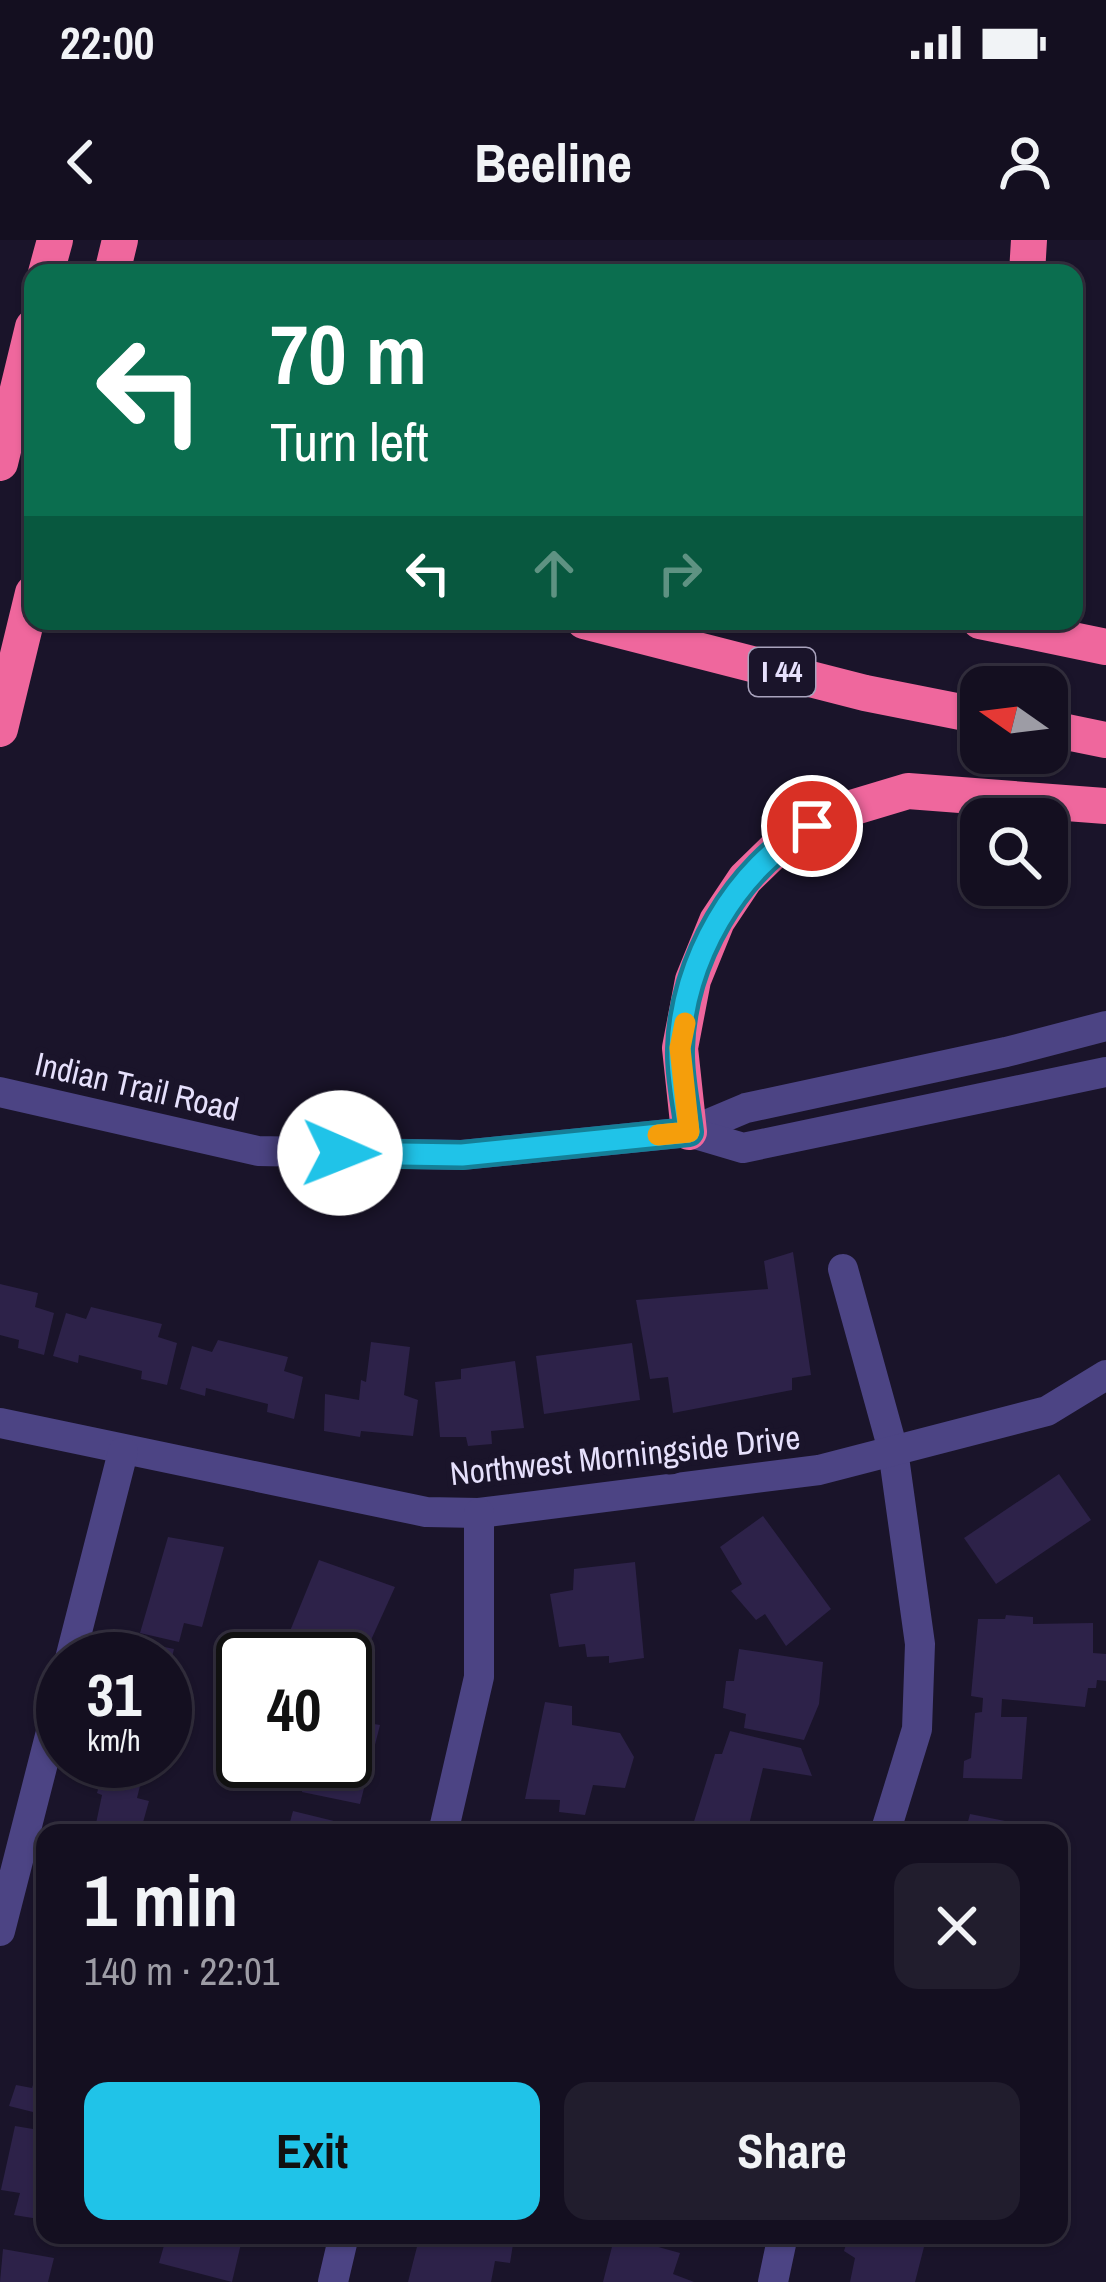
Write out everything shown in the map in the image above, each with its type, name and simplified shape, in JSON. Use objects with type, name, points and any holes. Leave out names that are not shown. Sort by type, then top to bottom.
[{"type":"highway","points":[[0,462],[24,364]]},
{"type":"highway","points":[[0,729],[24,630]]},
{"type":"highway","name":"I 44","points":[[619,630],[865,693],[960,712]]},
{"type":"highway","points":[[1024,630],[1106,647]]},
{"type":"highway","points":[[1068,732],[1106,740]]},
{"type":"highway","points":[[689,1132],[680,1048],[693,980],[726,907],[745,879],[785,841],[838,812],[908,791],[1106,806]]},
{"type":"street","name":"Indian Trail Road","points":[[0,1092],[258,1150],[462,1155],[689,1132],[746,1108],[1106,1026]]},
{"type":"street","name":"Indian Trail Road","points":[[689,1132],[743,1148],[1106,1072]]},
{"type":"street","points":[[843,1269],[893,1450],[920,1644],[916,1729],[888,1824]]},
{"type":"street","name":"Northwest Morningside Drive","points":[[0,1424],[425,1512],[479,1513],[819,1470],[1047,1411],[1106,1375]]},
{"type":"street","points":[[77,1632],[123,1452]]},
{"type":"street","points":[[445,1824],[479,1677],[479,1513]]},
{"type":"street","points":[[0,1931],[37,1788]]},
{"type":"street","points":[[333,2282],[342,2244]]},
{"type":"street","points":[[772,2282],[781,2244]]},
{"type":"building","points":[[793,1252],[811,1375],[792,1378],[792,1390],[673,1413],[668,1377],[650,1379],[636,1300],[768,1289],[764,1261]]},
{"type":"building","points":[[0,1284],[38,1293],[35,1307],[54,1313],[44,1355],[18,1348],[19,1340],[0,1335]]},
{"type":"building","points":[[91,1307],[162,1324],[158,1337],[177,1343],[167,1385],[141,1379],[142,1371],[79,1355],[78,1363],[53,1356],[66,1313],[86,1319]]},
{"type":"building","points":[[218,1340],[288,1357],[284,1371],[303,1377],[294,1419],[267,1412],[268,1404],[206,1388],[205,1396],[180,1389],[192,1346],[212,1352]]},
{"type":"building","points":[[371,1342],[410,1347],[404,1395],[418,1400],[413,1436],[361,1431],[360,1437],[324,1431],[325,1394],[359,1400]]},
{"type":"building","points":[[632,1343],[640,1400],[544,1414],[536,1356]]},
{"type":"building","points":[[515,1361],[524,1428],[491,1431],[492,1444],[468,1446],[466,1437],[440,1437],[435,1382],[461,1379],[461,1369]]},
{"type":"building","points":[[1059,1474],[1091,1520],[996,1584],[964,1538]]},
{"type":"building","points":[[763,1516],[831,1609],[786,1646],[765,1614],[756,1620],[731,1591],[742,1584],[720,1547]]},
{"type":"building","points":[[168,1537],[224,1547],[202,1627],[184,1623],[182,1632],[140,1632]]},
{"type":"building","points":[[319,1560],[395,1587],[372,1638],[372,1632],[290,1632]]},
{"type":"building","points":[[635,1562],[644,1658],[609,1663],[609,1656],[587,1657],[585,1644],[559,1647],[550,1594],[573,1590],[574,1569]]},
{"type":"building","points":[[1006,1615],[1033,1617],[1033,1624],[1093,1623],[1093,1653],[1106,1654],[1106,1681],[1097,1680],[1096,1688],[1088,1688],[1085,1707],[1002,1699],[1001,1717],[1027,1717],[1022,1779],[963,1778],[964,1761],[971,1758],[975,1713],[982,1712],[983,1698],[971,1696],[978,1619],[1005,1619]]},
{"type":"building","points":[[739,1649],[823,1662],[819,1704],[804,1740],[744,1728],[746,1714],[723,1708],[726,1681],[734,1681]]},
{"type":"building","points":[[545,1702],[572,1706],[572,1725],[620,1733],[634,1757],[625,1788],[593,1785],[585,1815],[559,1812],[560,1800],[525,1799]]},
{"type":"building","points":[[372,1724],[380,1725],[372,1757]]},
{"type":"building","points":[[730,1731],[801,1748],[812,1776],[763,1768],[749,1824],[693,1824],[715,1754],[722,1754]]},
{"type":"building","points":[[98,1788],[140,1788],[137,1798],[149,1801],[143,1824],[96,1824],[102,1795]]},
{"type":"building","points":[[303,1788],[364,1788],[360,1804],[302,1792]]},
{"type":"building","points":[[293,1811],[338,1822],[337,1824],[289,1824]]},
{"type":"building","points":[[970,1814],[1015,1823],[1015,1824],[967,1824]]},
{"type":"building","points":[[36,2075],[36,2113],[9,2106],[16,2085],[32,2088]]},
{"type":"building","points":[[15,2126],[36,2130],[36,2219],[14,2215],[20,2193],[1,2190]]},
{"type":"building","points":[[164,2244],[241,2244],[232,2282],[159,2263]]},
{"type":"building","points":[[418,2244],[513,2244],[510,2263],[495,2261],[491,2282],[408,2282]]},
{"type":"building","points":[[613,2244],[648,2244],[680,2253],[673,2274],[694,2282],[603,2282]]},
{"type":"building","points":[[846,2244],[925,2244],[915,2282],[850,2282],[855,2258],[844,2251]]},
{"type":"building","points":[[3,2249],[54,2258],[48,2282],[0,2282]]},
{"type":"slow traffic","points":[[658,1135],[689,1132],[680,1048],[685,1023]]},
{"type":"route","points":[[340,1153],[462,1155],[689,1132],[680,1048],[693,980],[717,921],[745,879],[785,841],[812,826]]}]
